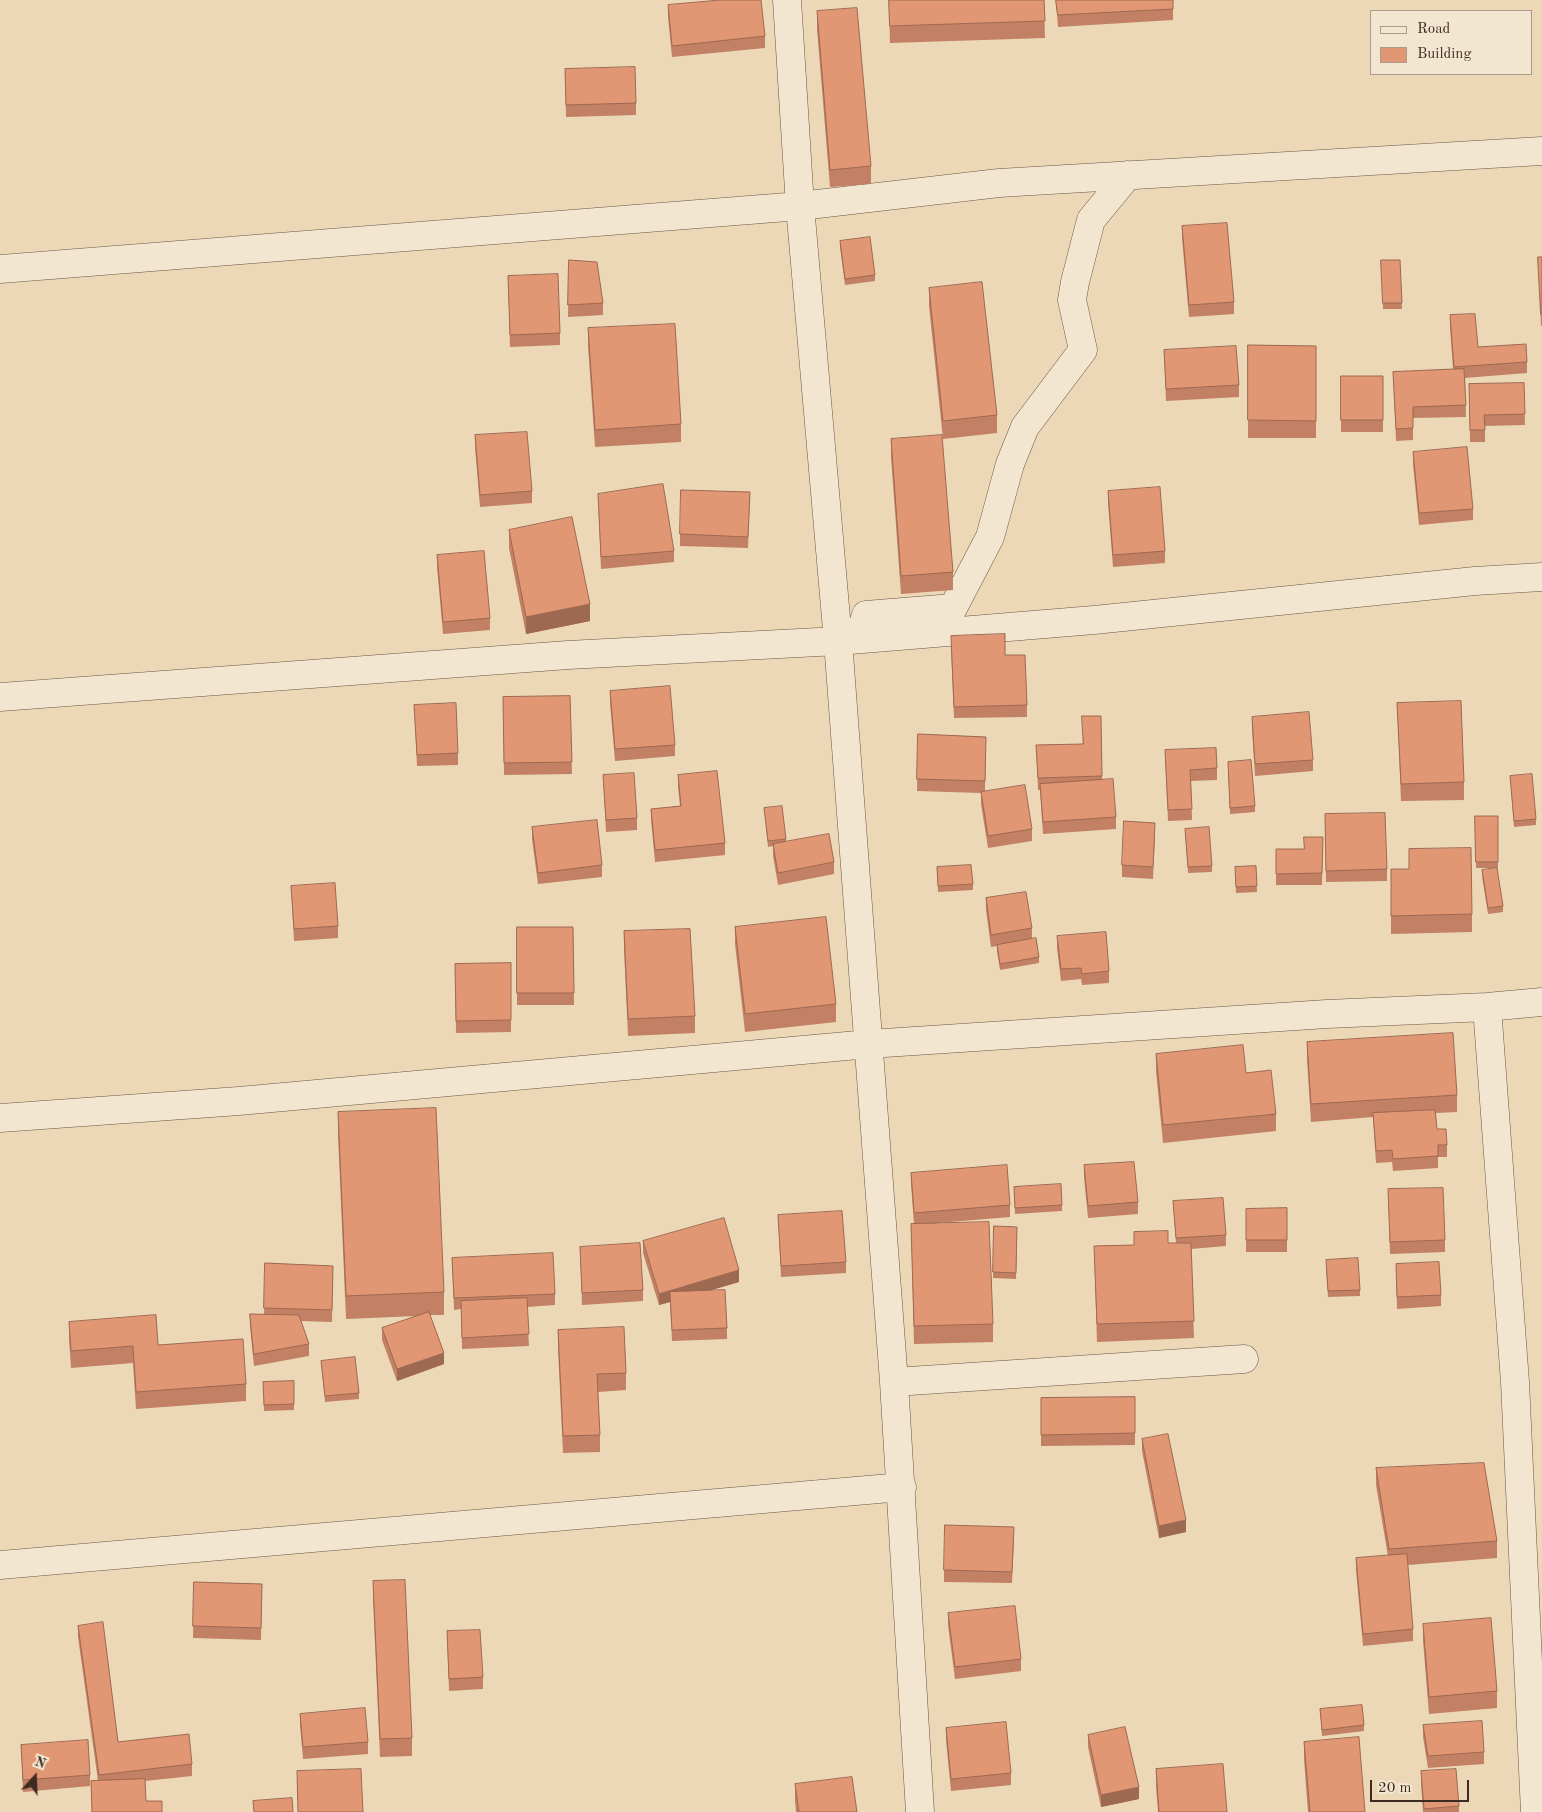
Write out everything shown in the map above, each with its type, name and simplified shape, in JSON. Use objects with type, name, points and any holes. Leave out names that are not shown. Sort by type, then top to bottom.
[{"type":"street","points":[[788,0],[800,206],[848,640],[869,1044],[902,1487],[920,1812]]},
{"type":"street","points":[[0,270],[800,206],[999,183],[1542,151]]},
{"type":"street","points":[[848,640],[866,615],[953,608],[990,537],[1010,464],[1025,427],[1083,350],[1072,300],[1075,282],[1091,220],[1128,175]]},
{"type":"street","points":[[0,697],[568,655],[848,640],[1104,619],[1476,581],[1542,577]]},
{"type":"street","points":[[0,1118],[239,1101],[869,1044],[1327,1014],[1486,1007],[1542,1002]]},
{"type":"street","points":[[1486,1007],[1515,1391],[1535,1812]]},
{"type":"street","points":[[894,1382],[1244,1359]]},
{"type":"street","points":[[0,1565],[902,1487]]},
{"type":"building","points":[[721,0],[761,0],[765,36],[672,46],[668,5]]},
{"type":"building","points":[[889,0],[1044,0],[1045,21],[890,26]]},
{"type":"building","points":[[1056,0],[1173,0],[1173,9],[1058,15]]},
{"type":"building","points":[[857,8],[871,166],[830,170],[817,11]]},
{"type":"building","points":[[635,67],[636,103],[566,105],[565,69]]},
{"type":"building","points":[[1227,223],[1234,302],[1189,305],[1182,226]]},
{"type":"building","points":[[870,237],[875,275],[845,279],[840,241]]},
{"type":"building","points":[[1538,257],[1542,257],[1542,314],[1541,314]]},
{"type":"building","points":[[569,260],[597,262],[603,303],[568,305]]},
{"type":"building","points":[[1381,260],[1400,260],[1402,303],[1383,303]]},
{"type":"building","points":[[558,274],[560,333],[510,335],[508,276]]},
{"type":"building","points":[[982,282],[997,415],[943,421],[929,288]]},
{"type":"building","points":[[1475,314],[1478,347],[1526,344],[1527,362],[1454,367],[1450,315]]},
{"type":"building","points":[[675,324],[681,424],[595,430],[588,328]]},
{"type":"building","points":[[1248,345],[1316,346],[1316,421],[1248,420]]},
{"type":"building","points":[[1236,346],[1239,385],[1166,389],[1164,350]]},
{"type":"building","points":[[1464,369],[1466,405],[1413,407],[1413,428],[1396,429],[1393,372]]},
{"type":"building","points":[[1341,376],[1383,376],[1383,420],[1341,420]]},
{"type":"building","points":[[1524,383],[1525,414],[1484,415],[1485,430],[1470,430],[1469,384]]},
{"type":"building","points":[[527,432],[532,491],[480,495],[475,435]]},
{"type":"building","points":[[942,435],[953,572],[901,576],[891,439]]},
{"type":"building","points":[[1467,447],[1473,509],[1419,513],[1413,452]]},
{"type":"building","points":[[663,484],[674,551],[601,557],[598,494]]},
{"type":"building","points":[[1160,487],[1165,551],[1113,555],[1108,491]]},
{"type":"building","points":[[681,490],[750,492],[748,537],[680,534]]},
{"type":"building","points":[[572,517],[590,604],[526,617],[509,530]]},
{"type":"building","points":[[484,551],[490,618],[443,622],[437,555]]},
{"type":"building","points":[[1005,634],[1005,655],[1025,655],[1027,705],[954,707],[951,636]]},
{"type":"building","points":[[670,686],[675,745],[615,749],[610,691]]},
{"type":"building","points":[[570,696],[572,762],[504,763],[503,697]]},
{"type":"building","points":[[1461,701],[1464,782],[1401,784],[1397,703]]},
{"type":"building","points":[[456,703],[458,753],[417,755],[414,705]]},
{"type":"building","points":[[1309,712],[1313,760],[1255,764],[1252,717]]},
{"type":"building","points":[[1082,716],[1101,716],[1102,776],[1038,778],[1036,745],[1083,744]]},
{"type":"building","points":[[918,734],[986,737],[985,781],[917,779]]},
{"type":"building","points":[[1216,748],[1217,768],[1190,770],[1192,809],[1168,810],[1165,750]]},
{"type":"building","points":[[1251,760],[1255,806],[1230,808],[1228,762]]},
{"type":"building","points":[[717,771],[725,843],[655,850],[651,809],[681,806],[678,775]]},
{"type":"building","points":[[634,773],[637,818],[606,820],[603,775]]},
{"type":"building","points":[[1532,774],[1536,819],[1514,821],[1510,776]]},
{"type":"building","points":[[1113,779],[1116,817],[1043,822],[1040,784]]},
{"type":"building","points":[[1025,785],[1032,829],[988,836],[981,792]]},
{"type":"building","points":[[782,806],[786,839],[768,841],[764,808]]},
{"type":"building","points":[[1385,813],[1387,869],[1326,871],[1325,814]]},
{"type":"building","points":[[1475,816],[1498,816],[1498,862],[1476,862]]},
{"type":"building","points":[[597,820],[602,865],[538,873],[532,827]]},
{"type":"building","points":[[1124,821],[1155,823],[1153,867],[1122,865]]},
{"type":"building","points":[[1209,827],[1212,866],[1188,867],[1185,829]]},
{"type":"building","points":[[829,834],[834,862],[778,873],[773,844]]},
{"type":"building","points":[[1304,837],[1323,837],[1322,873],[1276,874],[1276,849],[1304,849]]},
{"type":"building","points":[[1471,848],[1472,914],[1391,916],[1391,869],[1409,869],[1409,849]]},
{"type":"building","points":[[971,865],[973,884],[938,886],[937,867]]},
{"type":"building","points":[[1256,866],[1257,886],[1236,887],[1235,867]]},
{"type":"building","points":[[1497,868],[1503,906],[1488,908],[1482,870]]},
{"type":"building","points":[[335,883],[338,926],[294,929],[291,886]]},
{"type":"building","points":[[1026,892],[1032,928],[991,935],[986,898]]},
{"type":"building","points":[[826,917],[836,1004],[745,1014],[735,927]]},
{"type":"building","points":[[517,927],[573,927],[574,993],[517,993]]},
{"type":"building","points":[[690,929],[695,1016],[628,1019],[624,931]]},
{"type":"building","points":[[1106,932],[1109,971],[1082,974],[1081,968],[1061,969],[1057,936]]},
{"type":"building","points":[[1036,938],[1039,957],[1000,964],[997,945]]},
{"type":"building","points":[[511,963],[511,1020],[456,1021],[455,964]]},
{"type":"building","points":[[1453,1033],[1457,1095],[1311,1104],[1307,1042]]},
{"type":"building","points":[[1243,1045],[1246,1073],[1271,1070],[1276,1114],[1163,1125],[1156,1054]]},
{"type":"building","points":[[436,1108],[444,1292],[346,1296],[338,1112]]},
{"type":"building","points":[[1435,1110],[1437,1129],[1446,1129],[1447,1145],[1438,1145],[1438,1156],[1393,1159],[1392,1150],[1376,1151],[1373,1113]]},
{"type":"building","points":[[1134,1162],[1138,1202],[1088,1206],[1084,1165]]},
{"type":"building","points":[[1007,1165],[1010,1205],[914,1213],[911,1173]]},
{"type":"building","points":[[1061,1184],[1062,1205],[1015,1208],[1014,1187]]},
{"type":"building","points":[[1443,1188],[1445,1240],[1390,1242],[1388,1189]]},
{"type":"building","points":[[1223,1198],[1226,1235],[1176,1238],[1173,1201]]},
{"type":"building","points":[[1287,1208],[1287,1240],[1246,1240],[1246,1209]]},
{"type":"building","points":[[842,1211],[846,1262],[781,1266],[778,1215]]},
{"type":"building","points":[[724,1218],[739,1270],[659,1294],[643,1241]]},
{"type":"building","points":[[989,1222],[993,1324],[914,1326],[911,1224]]},
{"type":"building","points":[[994,1226],[1017,1227],[1016,1273],[993,1272]]},
{"type":"building","points":[[1168,1231],[1168,1243],[1191,1243],[1194,1321],[1097,1324],[1094,1246],[1134,1245],[1134,1232]]},
{"type":"building","points":[[640,1243],[643,1290],[582,1293],[580,1247]]},
{"type":"building","points":[[553,1253],[555,1294],[454,1298],[452,1258]]},
{"type":"building","points":[[1358,1258],[1360,1290],[1328,1291],[1326,1260]]},
{"type":"building","points":[[1439,1262],[1441,1295],[1397,1297],[1396,1264]]},
{"type":"building","points":[[265,1263],[333,1266],[332,1310],[264,1308]]},
{"type":"building","points":[[725,1290],[727,1328],[672,1330],[670,1292]]},
{"type":"building","points":[[527,1298],[529,1334],[462,1338],[461,1301]]},
{"type":"building","points":[[429,1312],[444,1353],[397,1369],[382,1328]]},
{"type":"building","points":[[250,1314],[299,1315],[309,1344],[254,1354]]},
{"type":"building","points":[[156,1315],[158,1345],[243,1339],[246,1384],[136,1392],[133,1346],[71,1351],[69,1322]]},
{"type":"building","points":[[624,1327],[626,1373],[597,1374],[600,1435],[563,1436],[558,1330]]},
{"type":"building","points":[[355,1357],[359,1393],[325,1396],[321,1361]]},
{"type":"building","points":[[294,1381],[294,1404],[264,1405],[263,1382]]},
{"type":"building","points":[[1135,1397],[1135,1433],[1041,1435],[1041,1398]]},
{"type":"building","points":[[1168,1434],[1186,1520],[1159,1526],[1142,1439]]},
{"type":"building","points":[[1484,1463],[1497,1541],[1389,1549],[1376,1468]]},
{"type":"building","points":[[945,1525],[1014,1527],[1012,1572],[944,1570]]},
{"type":"building","points":[[1407,1554],[1413,1629],[1363,1634],[1356,1558]]},
{"type":"building","points":[[405,1580],[412,1738],[380,1739],[373,1581]]},
{"type":"building","points":[[194,1582],[262,1584],[261,1628],[193,1626]]},
{"type":"building","points":[[1015,1606],[1021,1659],[955,1667],[948,1613]]},
{"type":"building","points":[[1491,1618],[1497,1691],[1429,1697],[1423,1624]]},
{"type":"building","points":[[103,1622],[118,1742],[189,1734],[192,1764],[99,1775],[78,1626]]},
{"type":"building","points":[[480,1630],[483,1677],[449,1679],[447,1631]]},
{"type":"building","points":[[1362,1705],[1364,1725],[1322,1730],[1320,1709]]},
{"type":"building","points":[[365,1708],[368,1742],[303,1747],[300,1714]]},
{"type":"building","points":[[1482,1721],[1484,1752],[1428,1756],[1423,1725]]},
{"type":"building","points":[[1006,1722],[1011,1773],[951,1779],[946,1728]]},
{"type":"building","points":[[1125,1727],[1139,1787],[1101,1795],[1088,1735]]},
{"type":"building","points":[[1359,1737],[1365,1812],[1310,1812],[1304,1742]]},
{"type":"building","points":[[88,1740],[90,1775],[23,1780],[21,1745]]},
{"type":"building","points":[[1223,1764],[1227,1812],[1159,1812],[1156,1769]]},
{"type":"building","points":[[361,1769],[363,1812],[298,1812],[297,1771]]},
{"type":"building","points":[[1456,1769],[1459,1806],[1424,1809],[1421,1771]]},
{"type":"building","points":[[852,1777],[857,1812],[799,1812],[795,1784]]},
{"type":"building","points":[[145,1779],[146,1801],[162,1801],[162,1812],[92,1812],[91,1781]]},
{"type":"building","points":[[292,1798],[293,1812],[254,1812],[253,1801]]}]
